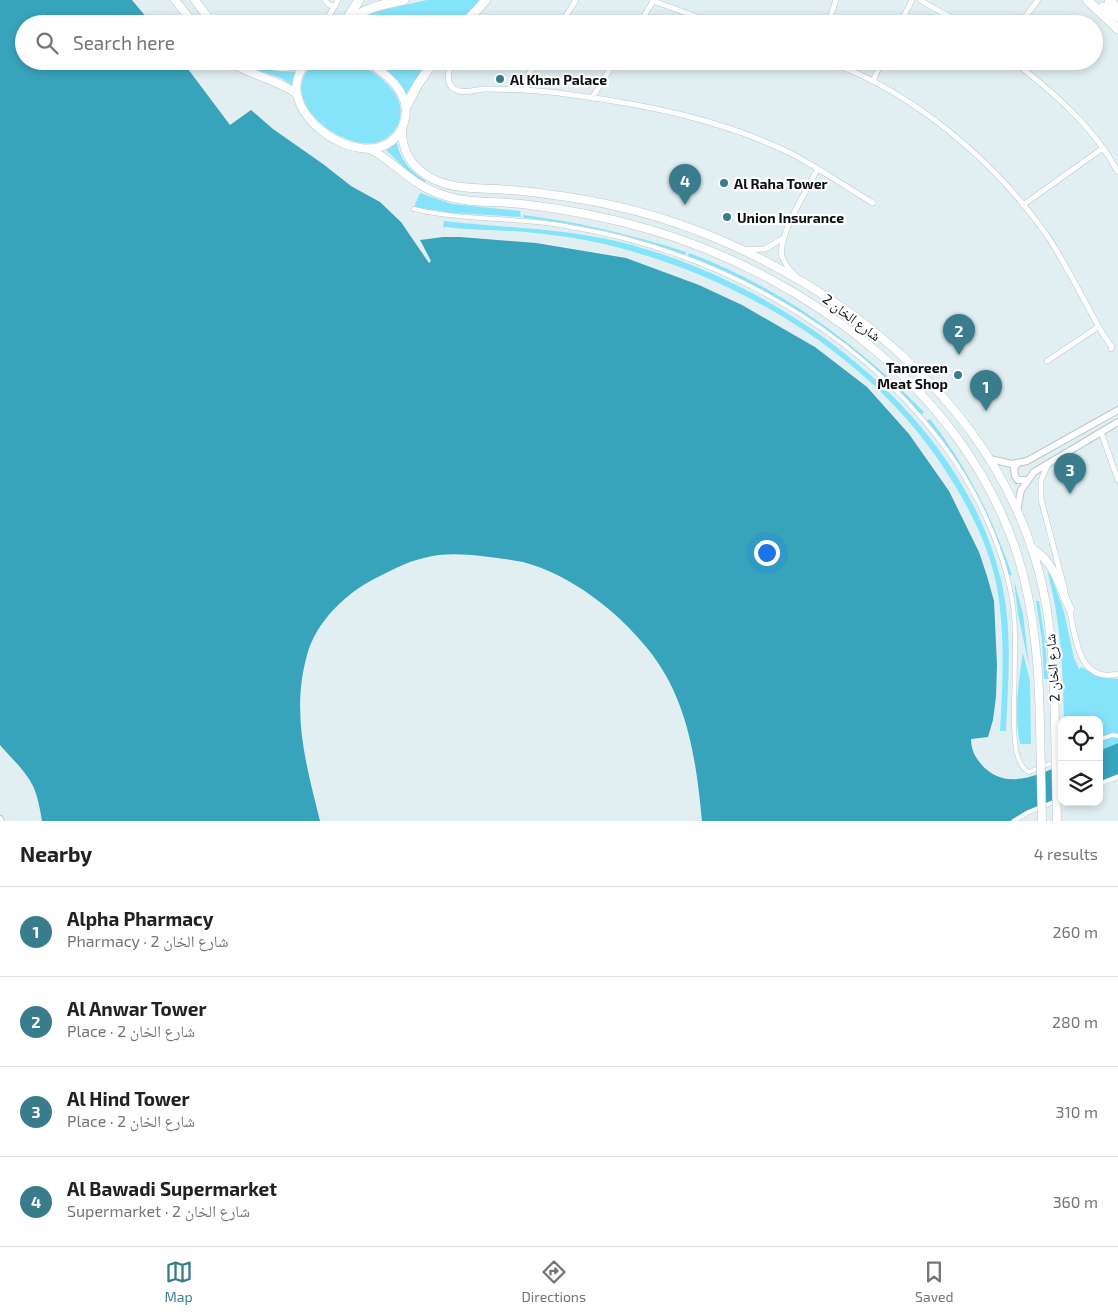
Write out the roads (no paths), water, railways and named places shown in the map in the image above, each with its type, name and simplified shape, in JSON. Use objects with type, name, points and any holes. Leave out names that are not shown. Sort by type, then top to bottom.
[{"type":"main road","points":[[175,0],[187,15]]},
{"type":"main road","points":[[195,0],[206,15]]},
{"type":"main road","points":[[351,15],[359,0]]},
{"type":"main road","points":[[358,15],[381,3],[404,0]]},
{"type":"main road","points":[[472,15],[486,0]]},
{"type":"main road","points":[[1087,0],[1118,29]]},
{"type":"main road","points":[[1109,0],[1118,8]]},
{"type":"main road","points":[[1099,11],[1103,7],[1107,7],[1118,17]]},
{"type":"main road","points":[[244,70],[276,81],[297,94],[299,74],[302,70]]},
{"type":"main road","points":[[370,149],[379,148],[391,141],[402,127],[406,116],[406,107],[401,94],[394,84],[379,70]]},
{"type":"main road","points":[[406,107],[428,70]]},
{"type":"main road","name":"شارع الخان 2","points":[[297,94],[298,102],[304,112],[322,130],[350,146],[370,149],[386,158],[419,185],[442,195],[466,200],[519,204],[585,213],[649,229],[712,251],[754,270],[795,293],[840,323],[884,358],[921,395],[957,437],[987,485],[1004,519],[1018,557],[1029,598],[1038,665],[1042,821]]},
{"type":"main road","name":"شارع الخان 2","points":[[402,127],[403,145],[410,161],[420,171],[440,182],[457,187],[556,195],[612,205],[668,220],[742,250],[799,280],[836,304],[863,324],[923,376],[961,418],[990,459],[1017,510],[1031,547],[1043,589],[1050,628],[1053,667],[1057,821]]},
{"type":"main road","points":[[1031,547],[1046,560],[1053,570],[1070,609]]},
{"type":"street","points":[[325,0],[335,6]]},
{"type":"street","points":[[329,15],[338,0]]},
{"type":"street","points":[[567,15],[576,0]]},
{"type":"street","points":[[831,15],[836,0]]},
{"type":"street","points":[[904,15],[912,0]]},
{"type":"street","points":[[920,0],[946,15]]},
{"type":"street","points":[[1027,15],[1038,0]]},
{"type":"street","points":[[644,15],[653,1],[692,15]]},
{"type":"street","points":[[448,70],[450,85],[462,92],[484,89],[526,90],[592,98],[651,108],[709,122],[792,154],[873,202]]},
{"type":"street","points":[[526,90],[528,76],[531,70]]},
{"type":"street","points":[[592,98],[609,70]]},
{"type":"street","points":[[849,70],[873,81],[920,111],[960,142],[989,168],[1023,205],[1048,238],[1066,266],[1108,344],[1112,347],[1111,349]]},
{"type":"street","points":[[873,81],[878,70]]},
{"type":"street","points":[[1024,70],[1056,96],[1088,130],[1103,148],[1118,172]]},
{"type":"street","points":[[1023,205],[1103,148]]},
{"type":"street","points":[[799,280],[783,261],[781,252],[782,238],[817,170]]},
{"type":"street","points":[[414,209],[448,216],[523,220],[569,226],[630,239],[678,254],[730,276],[768,296],[828,334],[867,365],[902,398],[946,450],[973,493],[994,539],[1007,579],[1013,611],[1015,626],[1014,731],[1016,751],[1024,770],[1029,772],[1058,761]]},
{"type":"street","points":[[742,250],[765,249],[782,238]]},
{"type":"street","points":[[1047,361],[1098,326]]},
{"type":"street","points":[[990,459],[1005,463],[1018,463],[1031,459],[1118,410]]},
{"type":"street","points":[[1017,510],[1020,495],[1027,480],[1034,472],[1118,422]]},
{"type":"street","points":[[1100,432],[1118,480]]},
{"type":"street","points":[[1018,463],[1014,468],[1015,476],[1018,480],[1027,480]]},
{"type":"street","points":[[1048,463],[1041,480],[1041,499],[1070,609],[1079,652],[1086,665],[1093,671],[1101,674],[1118,674]]},
{"type":"street","points":[[1103,738],[1112,735],[1118,736]]},
{"type":"street","points":[[1103,783],[1118,777]]},
{"type":"street","points":[[1014,821],[1032,810],[1058,800]]},
{"type":"place","name":"Al Khan Palace","points":[[500,79]]},
{"type":"place","name":"Al Raha Tower","points":[[724,183]]},
{"type":"place","name":"Al Bawadi Supermarket","points":[[685,205]]},
{"type":"place","name":"Union Insurance","points":[[727,217]]},
{"type":"place","name":"Al Anwar Tower","points":[[959,355]]},
{"type":"place","name":"Tanoreen Meat Shop","points":[[958,375]]},
{"type":"place","name":"Alpha Pharmacy","points":[[986,411]]},
{"type":"place","name":"Al Hind Tower","points":[[1070,494]]}]
